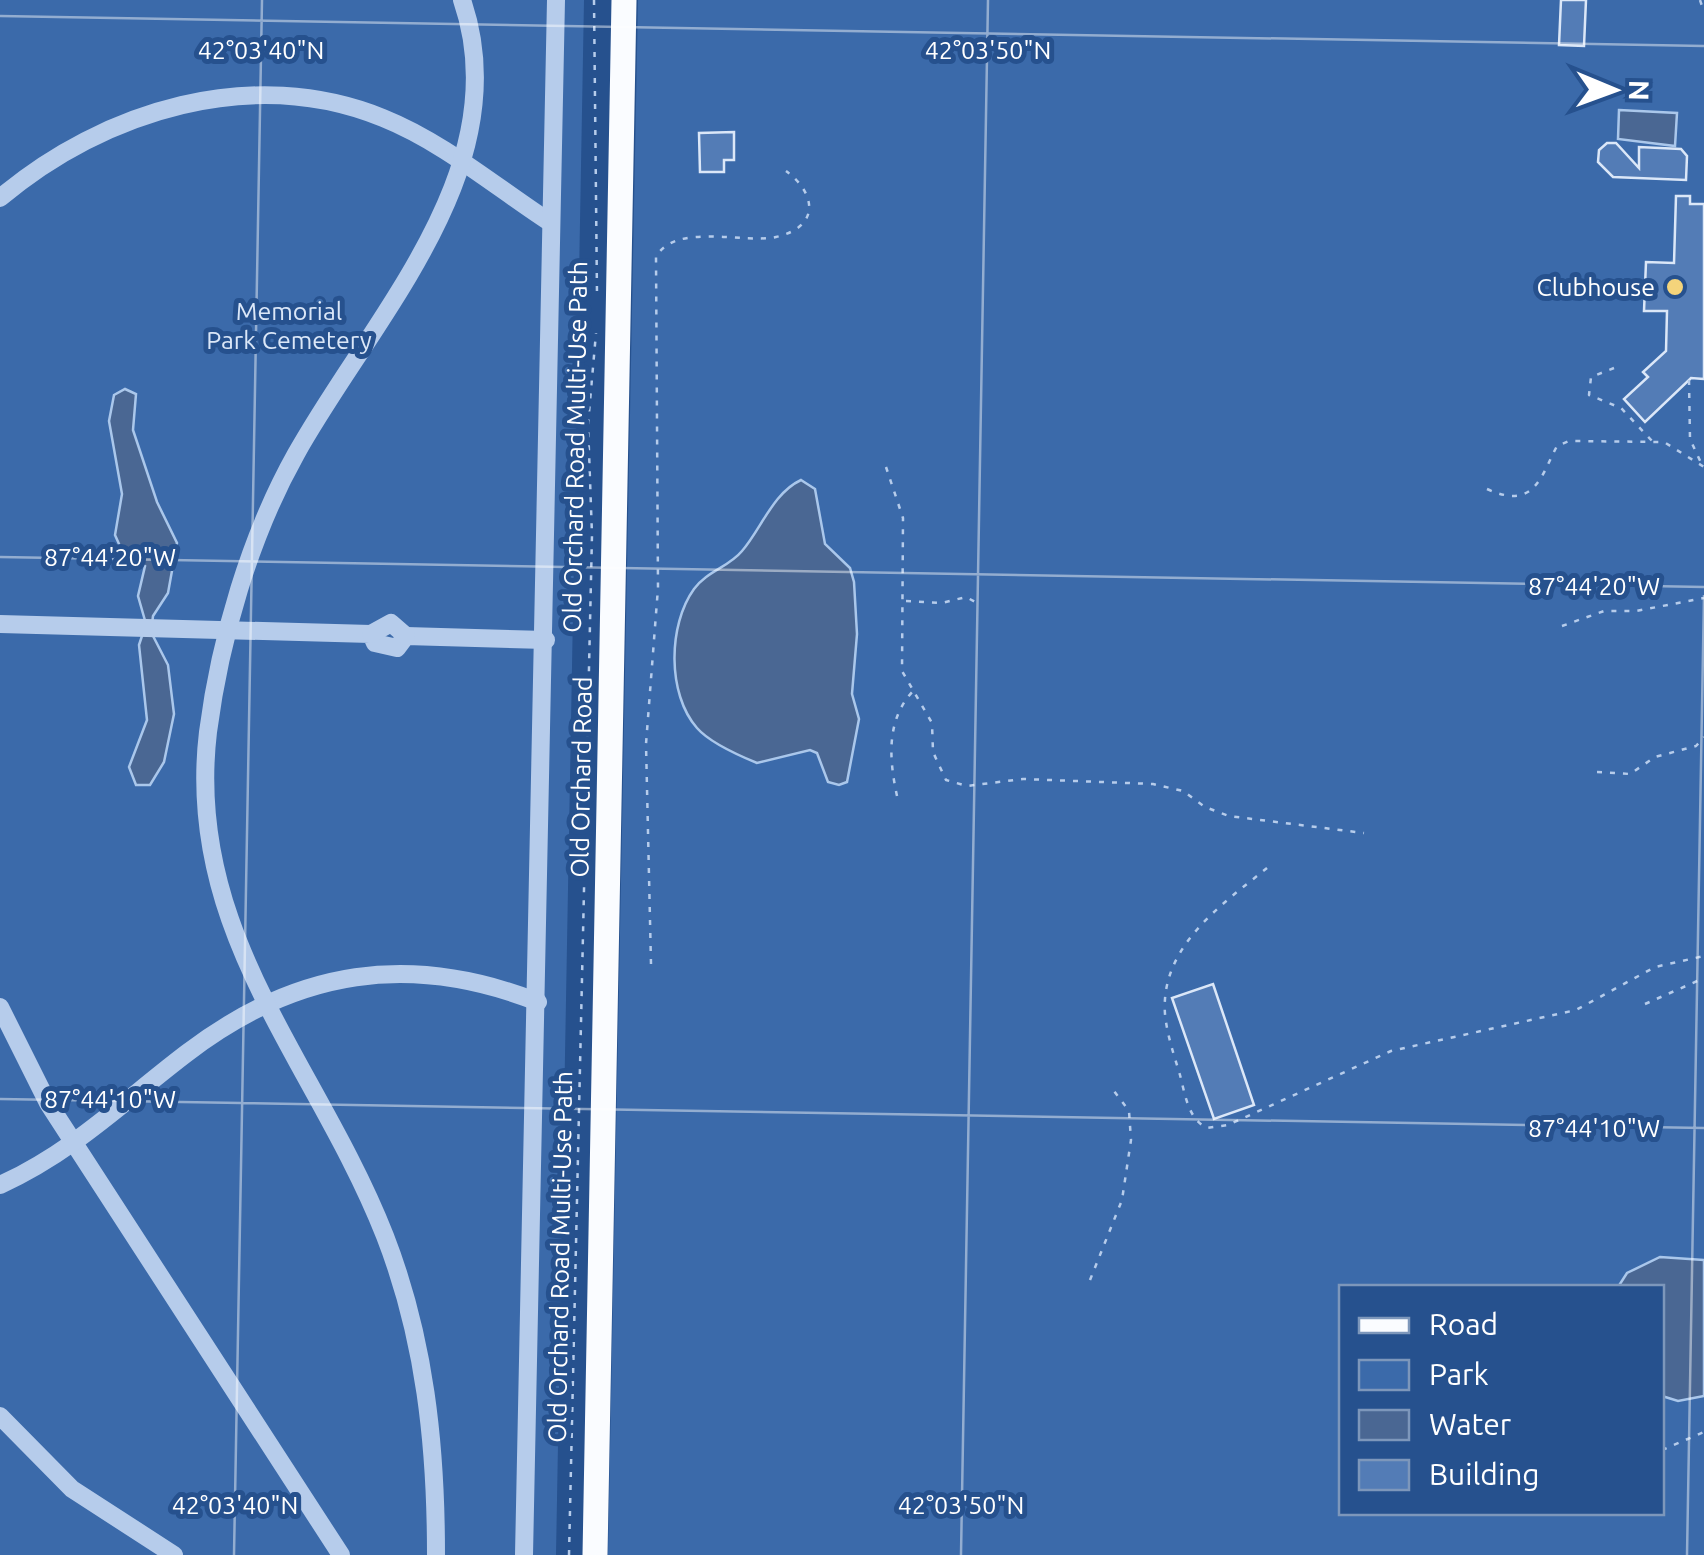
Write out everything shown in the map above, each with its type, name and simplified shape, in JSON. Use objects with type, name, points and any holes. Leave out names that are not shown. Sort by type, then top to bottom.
[{"type":"main road","name":"Old Orchard Road","points":[[596,1555],[624,0]]},
{"type":"lane","points":[[436,1555],[433,1426],[403,1288],[358,1179],[264,1004],[222,906],[206,820],[208,734],[229,630],[294,457],[404,284],[442,210],[460,163],[475,56],[462,0]]},
{"type":"lane","points":[[524,1555],[546,640],[556,0]]},
{"type":"lane","points":[[0,198],[29,174],[111,128],[152,112],[249,95],[293,95],[341,103],[386,119],[551,223]]},
{"type":"lane","points":[[0,624],[371,634],[390,623],[400,626],[406,636],[546,640]]},
{"type":"lane","points":[[0,1184],[75,1144],[184,1054],[264,1004],[316,986],[390,972],[459,976],[538,1002]]},
{"type":"lane","points":[[0,1007],[48,1102],[341,1555]]},
{"type":"lane","points":[[0,1416],[72,1489],[148,1542],[174,1555]]},
{"type":"path","name":"Old Orchard Road Multi-Use Path","points":[[594,0],[597,297]]},
{"type":"path","points":[[1700,0],[1704,12]]},
{"type":"path","points":[[651,964],[646,744],[658,588],[656,257],[665,246],[688,239],[764,238],[797,228],[808,220],[810,206],[803,184],[786,171]]},
{"type":"path","name":"Old Orchard Road Multi-Use Path","points":[[569,1555],[574,1493],[592,535],[588,424],[596,329]]},
{"type":"path","points":[[1614,368],[1591,376],[1588,396],[1621,408],[1654,442]]},
{"type":"path","points":[[1689,380],[1690,439],[1704,467]]},
{"type":"path","points":[[1487,489],[1504,495],[1538,485],[1562,443],[1672,445],[1704,467]]},
{"type":"path","points":[[886,466],[902,518],[902,672],[932,724],[938,768],[952,784],[1023,779],[1153,784],[1184,792],[1205,807],[1229,816],[1364,833]]},
{"type":"path","points":[[904,602],[942,603],[966,597],[980,604]]},
{"type":"path","points":[[1562,626],[1604,610],[1636,611],[1704,598]]},
{"type":"path","points":[[897,796],[892,766],[893,731],[899,706],[914,690]]},
{"type":"path","points":[[1597,772],[1630,774],[1655,757],[1696,746],[1704,738]]},
{"type":"path","points":[[1267,868],[1194,930],[1165,994],[1165,1020],[1186,1098],[1194,1117],[1207,1128],[1228,1126],[1391,1051],[1576,1010],[1655,967],[1704,956]]},
{"type":"path","points":[[1646,1004],[1704,978]]},
{"type":"path","points":[[1090,1280],[1122,1200],[1130,1140],[1129,1111],[1111,1087]]},
{"type":"path","points":[[1664,1449],[1704,1432]]},
{"type":"green space","name":"Memorial Park Cemetery","points":[[0,0],[584,0],[556,1555],[0,1555]]},
{"type":"green space","points":[[638,0],[1704,0],[1704,1555],[608,1555]]},
{"type":"water","points":[[1619,110],[1677,113],[1675,146],[1618,139]]},
{"type":"water","points":[[125,389],[136,394],[133,430],[157,502],[177,543],[168,593],[153,616],[151,632],[168,665],[174,714],[164,762],[150,785],[136,785],[129,767],[147,720],[139,645],[146,624],[138,596],[145,566],[123,553],[115,535],[122,494],[109,421],[114,395]]},
{"type":"water","points":[[801,480],[815,489],[825,544],[850,568],[854,582],[857,634],[852,694],[859,719],[847,782],[839,785],[828,782],[817,753],[810,750],[757,763],[709,739],[687,714],[676,679],[674,659],[679,621],[694,589],[737,556],[775,502]]},
{"type":"water","points":[[1660,1257],[1704,1260],[1704,1396],[1678,1401],[1664,1397],[1664,1285],[1619,1285],[1627,1273]]},
{"type":"building","points":[[1561,0],[1586,0],[1584,46],[1559,45]]},
{"type":"building","points":[[734,132],[734,160],[724,160],[724,172],[700,172],[699,133]]},
{"type":"building","points":[[1607,143],[1616,143],[1639,168],[1639,147],[1681,149],[1687,156],[1686,180],[1613,177],[1598,162],[1599,150]]},
{"type":"building","name":"Clubhouse","points":[[1676,196],[1690,196],[1690,204],[1704,204],[1704,379],[1691,378],[1645,422],[1624,399],[1648,377],[1643,372],[1666,351],[1667,311],[1644,311],[1646,262],[1674,263]]},
{"type":"building","points":[[1213,984],[1254,1105],[1214,1119],[1172,998]]},
{"type":"place","name":"Clubhouse","points":[[1675,287]]}]
